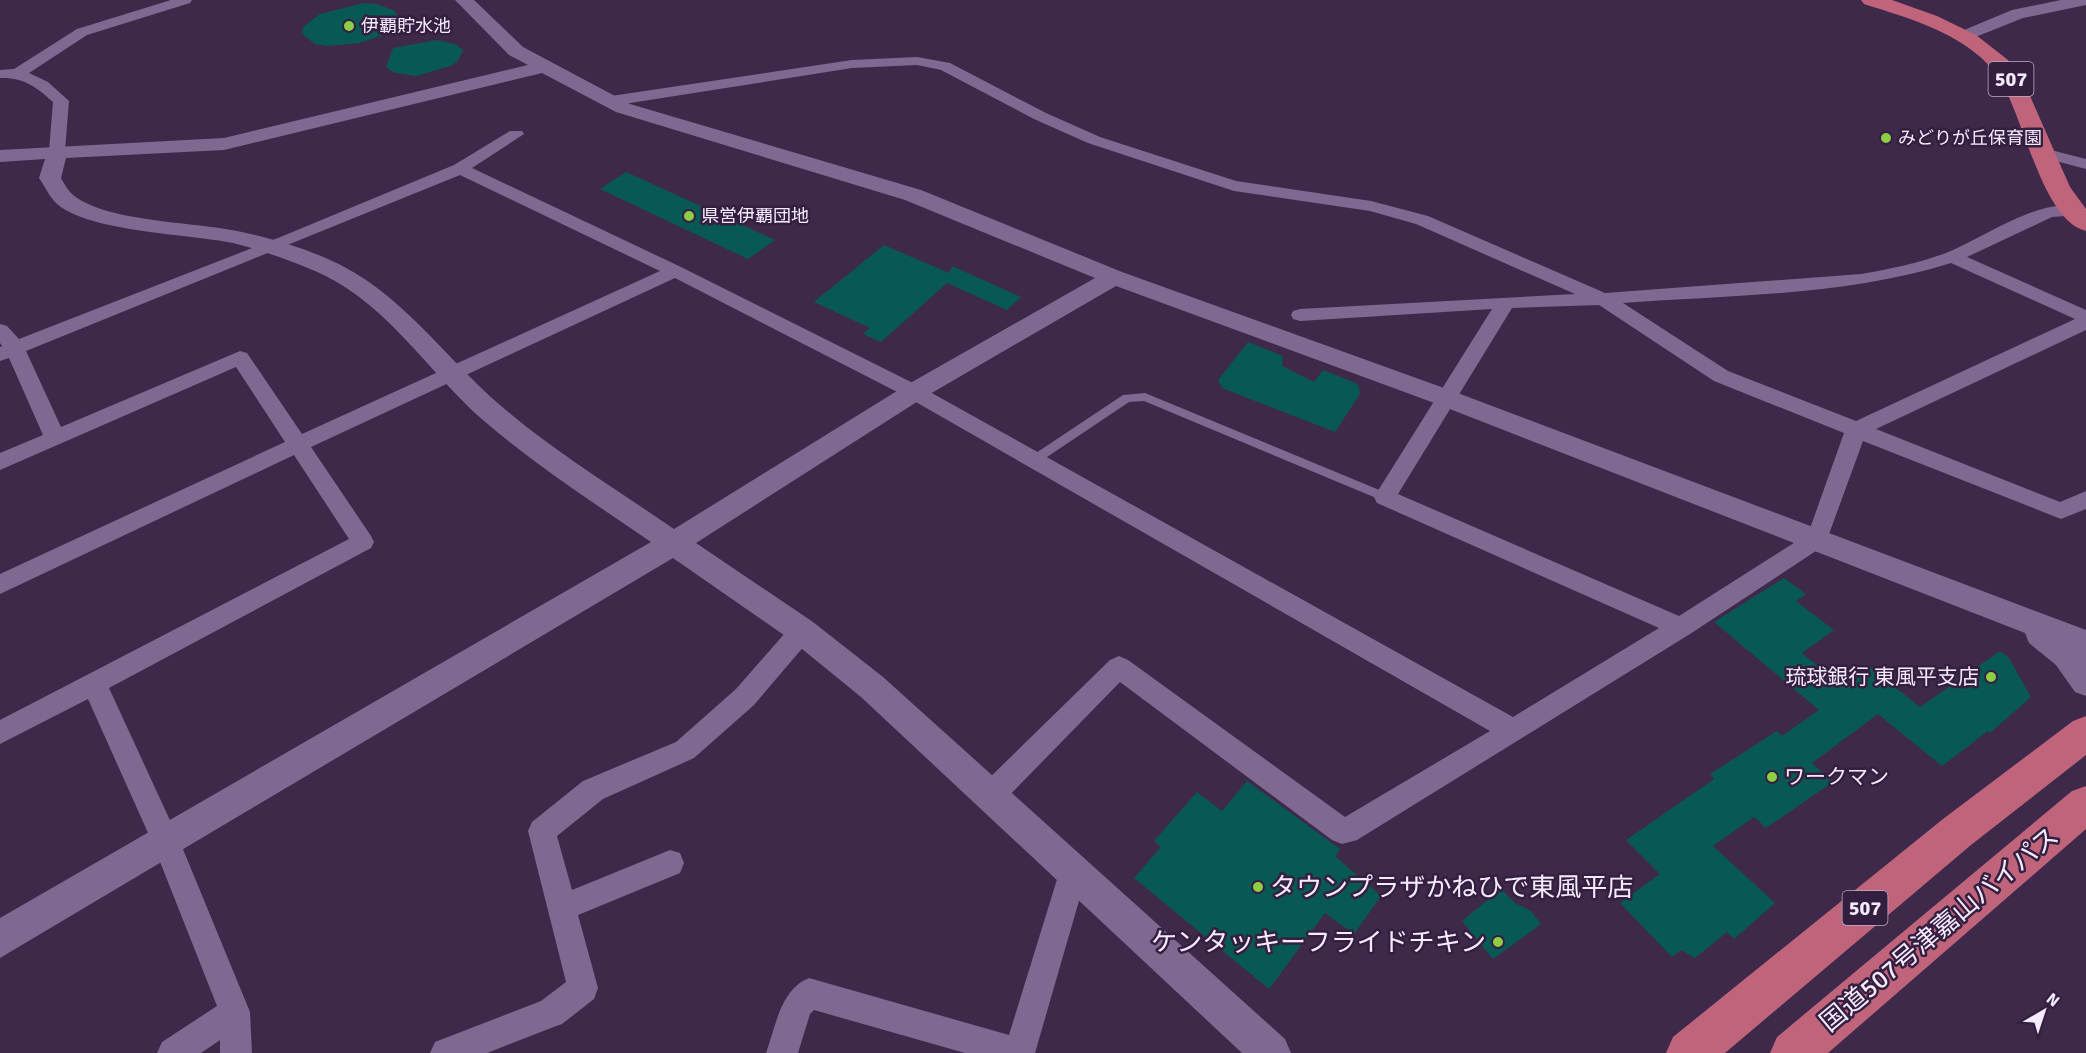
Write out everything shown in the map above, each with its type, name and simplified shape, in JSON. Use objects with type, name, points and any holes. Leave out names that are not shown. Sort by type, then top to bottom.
[{"type":"highway","name":"507","points":[[1871,0],[1939,25],[1963,37],[1999,63],[2012,81],[2060,192],[2079,217]]},
{"type":"highway","name":"507","points":[[1689,1053],[1957,832],[2086,733]]},
{"type":"highway","name":"国道507号津嘉山バイパス","points":[[1793,1053],[2086,804]]},
{"type":"street","points":[[0,75],[18,73],[82,32],[185,0]]},
{"type":"street","points":[[464,0],[516,51],[642,115],[832,169],[913,195],[1114,278],[1446,398],[2086,644]]},
{"type":"street","points":[[1963,37],[2018,14],[2055,2],[2086,0]]},
{"type":"street","points":[[611,101],[852,64],[917,61],[945,66],[1040,116],[1094,140],[1234,186],[1371,206],[1422,220],[1603,299],[1721,376],[2061,511],[2086,499]]},
{"type":"street","points":[[0,156],[57,151],[186,148],[224,144],[545,67]]},
{"type":"street","points":[[18,73],[43,85],[61,101],[57,151],[50,178],[63,198],[92,213],[137,224],[236,237],[270,247],[320,264],[360,286],[398,316],[449,373],[492,413],[541,452],[802,632],[872,687],[1271,1053]]},
{"type":"street","points":[[8,351],[460,169],[516,134]]},
{"type":"street","points":[[2043,153],[2086,164]]},
{"type":"street","points":[[460,169],[675,271],[914,392],[1512,730]]},
{"type":"street","points":[[1300,315],[1506,302],[1603,299],[1861,280],[1903,272],[1952,257],[2049,212],[2079,217]]},
{"type":"street","points":[[1952,257],[2086,318]]},
{"type":"street","points":[[0,585],[449,373],[675,271]]},
{"type":"street","points":[[0,939],[674,543],[914,392],[1114,278]]},
{"type":"street","points":[[1506,302],[1385,497],[1681,627]]},
{"type":"street","points":[[990,796],[1119,667],[1342,831],[1357,827],[1681,627],[1817,539],[1856,430],[2086,322]]},
{"type":"street","points":[[0,330],[8,351],[55,438]]},
{"type":"street","points":[[0,462],[240,358],[363,542],[0,733]]},
{"type":"street","points":[[1993,608],[2055,645],[2086,682]]},
{"type":"street","points":[[446,1053],[551,1013],[584,987],[542,831],[592,790],[685,750],[745,697],[802,632]]},
{"type":"street","points":[[94,684],[166,842],[235,1012],[236,1053]]},
{"type":"street","points":[[562,908],[670,862]]},
{"type":"street","points":[[783,1053],[798,1005],[809,993],[1019,1053],[1073,873]]},
{"type":"street","points":[[173,1053],[235,1012]]},
{"type":"lane","points":[[1034,460],[1127,398],[1145,397],[1385,497]]},
{"type":"building","name":"伊覇貯水池","points":[[363,3],[377,4],[395,11],[398,17],[391,32],[360,43],[328,46],[315,44],[302,34],[303,27],[320,14]]},
{"type":"building","name":"伊覇貯水池","points":[[437,40],[455,44],[463,50],[453,65],[417,76],[395,73],[386,67],[393,48]]},
{"type":"building","name":"県営伊覇団地","points":[[626,172],[775,240],[748,259],[600,189]]},
{"type":"building","points":[[884,245],[949,273],[952,266],[1021,297],[1007,310],[947,283],[881,342],[863,334],[870,328],[814,302]]},
{"type":"building","points":[[1248,342],[1283,356],[1282,366],[1314,382],[1323,370],[1358,384],[1360,394],[1335,432],[1222,388],[1218,380]]},
{"type":"building","points":[[1784,578],[1806,594],[1796,601],[1834,630],[1802,653],[1842,686],[1870,667],[1920,707],[2000,651],[2009,658],[2031,697],[1990,733],[1988,731],[1942,766],[1878,714],[1812,763],[1833,782],[1766,828],[1754,817],[1713,846],[1775,903],[1734,939],[1727,932],[1695,958],[1681,950],[1672,957],[1620,903],[1660,874],[1626,840],[1714,779],[1710,774],[1777,731],[1782,736],[1819,710],[1714,622]]},
{"type":"building","name":"タウンプラザかねひで東風平店","points":[[1247,781],[1340,849],[1335,856],[1381,896],[1354,934],[1325,913],[1269,989],[1134,878],[1161,847],[1154,841],[1197,792],[1222,811]]},
{"type":"building","name":"ケンタッキーフライドチキン","points":[[1501,889],[1515,903],[1531,911],[1541,924],[1493,959],[1462,921]]},
{"type":"place","name":"伊覇貯水池","points":[[349,26]]},
{"type":"place","name":"みどりが丘保育園","points":[[1886,138]]},
{"type":"place","name":"県営伊覇団地","points":[[689,216]]},
{"type":"place","name":"琉球銀行 東風平支店","points":[[1991,677]]},
{"type":"place","name":"ワークマン","points":[[1772,777]]},
{"type":"place","name":"タウンプラザかねひで東風平店","points":[[1258,887]]},
{"type":"place","name":"ケンタッキーフライドチキン","points":[[1498,942]]}]
